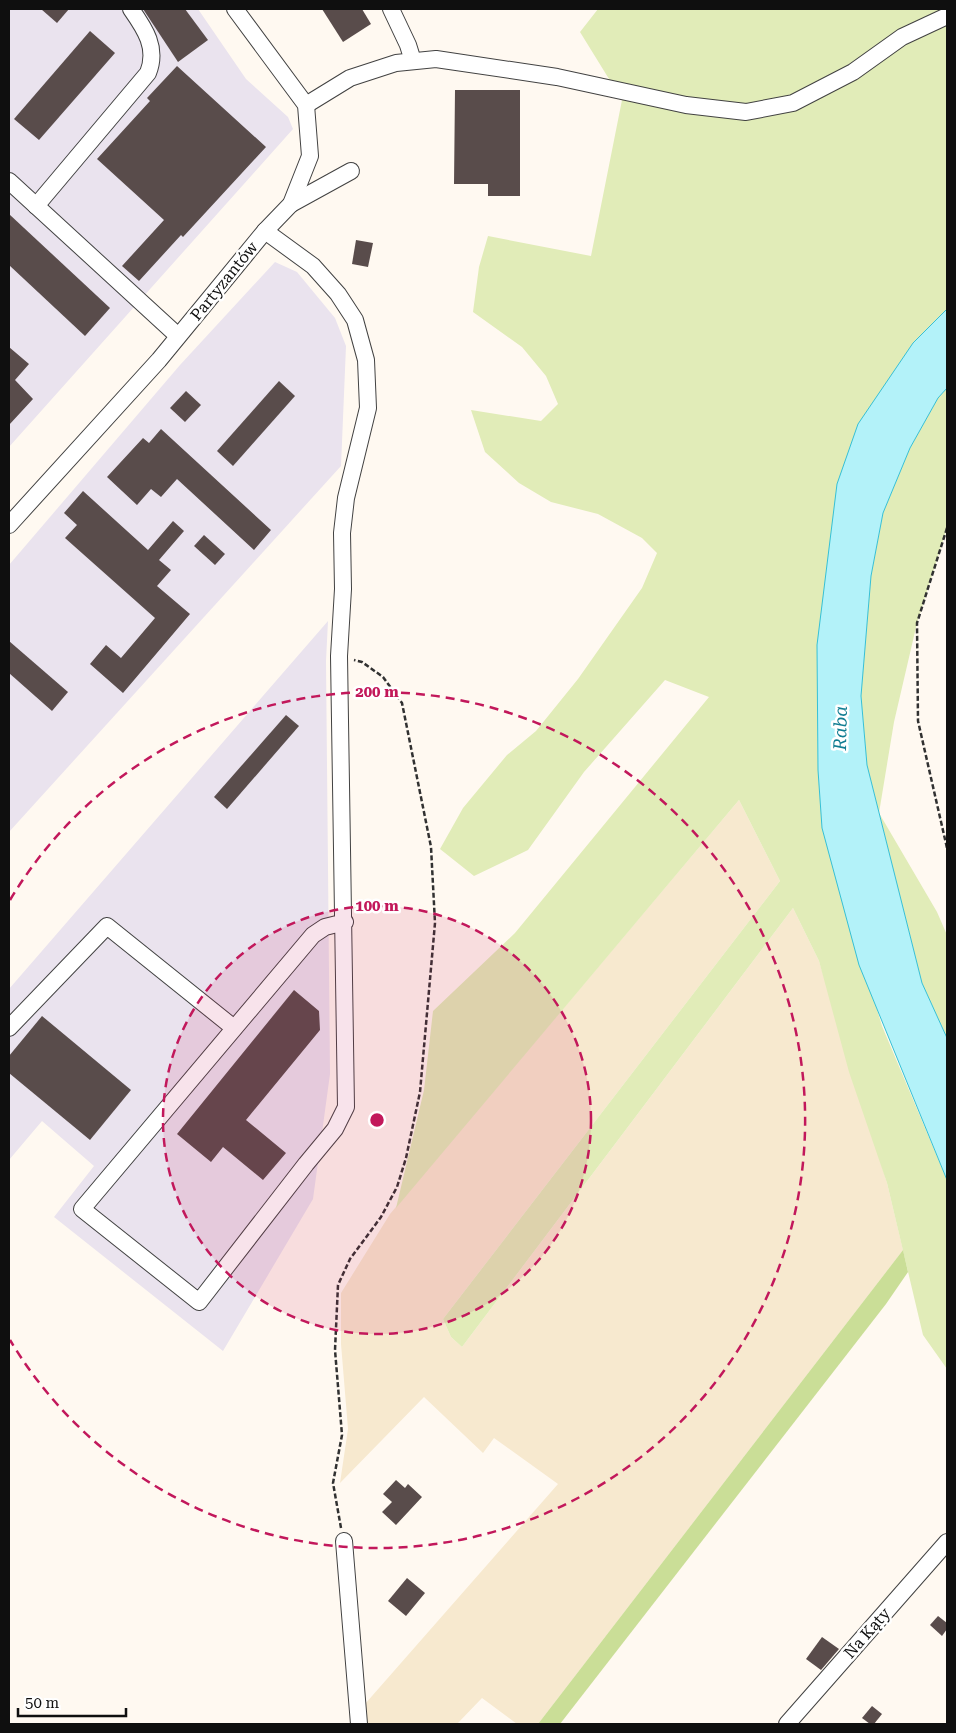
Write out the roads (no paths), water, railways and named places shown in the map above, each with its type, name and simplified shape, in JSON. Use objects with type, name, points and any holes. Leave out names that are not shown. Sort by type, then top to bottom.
[{"type":"street","points":[[36,206],[148,73],[153,61],[151,44],[142,25],[130,9]]},
{"type":"street","points":[[235,9],[306,106],[350,78],[396,63],[436,59],[557,78],[686,105],[746,112],[793,103],[853,72],[902,37],[947,16]]},
{"type":"street","points":[[391,9],[408,45],[413,61]]},
{"type":"street","name":"Partyzantów","points":[[9,525],[178,336],[265,230],[291,204],[310,156],[306,106]]},
{"type":"street","points":[[291,204],[351,171]]},
{"type":"street","points":[[9,181],[178,336]]},
{"type":"street","points":[[265,230],[313,266],[338,294],[354,320],[366,360],[368,408],[346,498],[342,533],[344,589],[339,656],[345,922],[346,1107],[335,1129],[199,1302],[82,1209],[313,935],[325,927],[345,922]]},
{"type":"street","points":[[9,1028],[107,926],[234,1028]]},
{"type":"street","points":[[344,1541],[359,1724]]},
{"type":"street","name":"Na Kąty","points":[[787,1724],[947,1542]]},
{"type":"water","name":"Raba","points":[[947,309],[947,388],[938,398],[910,448],[883,513],[871,576],[861,696],[867,765],[922,983],[947,1038],[947,1180],[859,965],[822,828],[818,770],[817,645],[837,484],[858,424],[913,343]]}]
